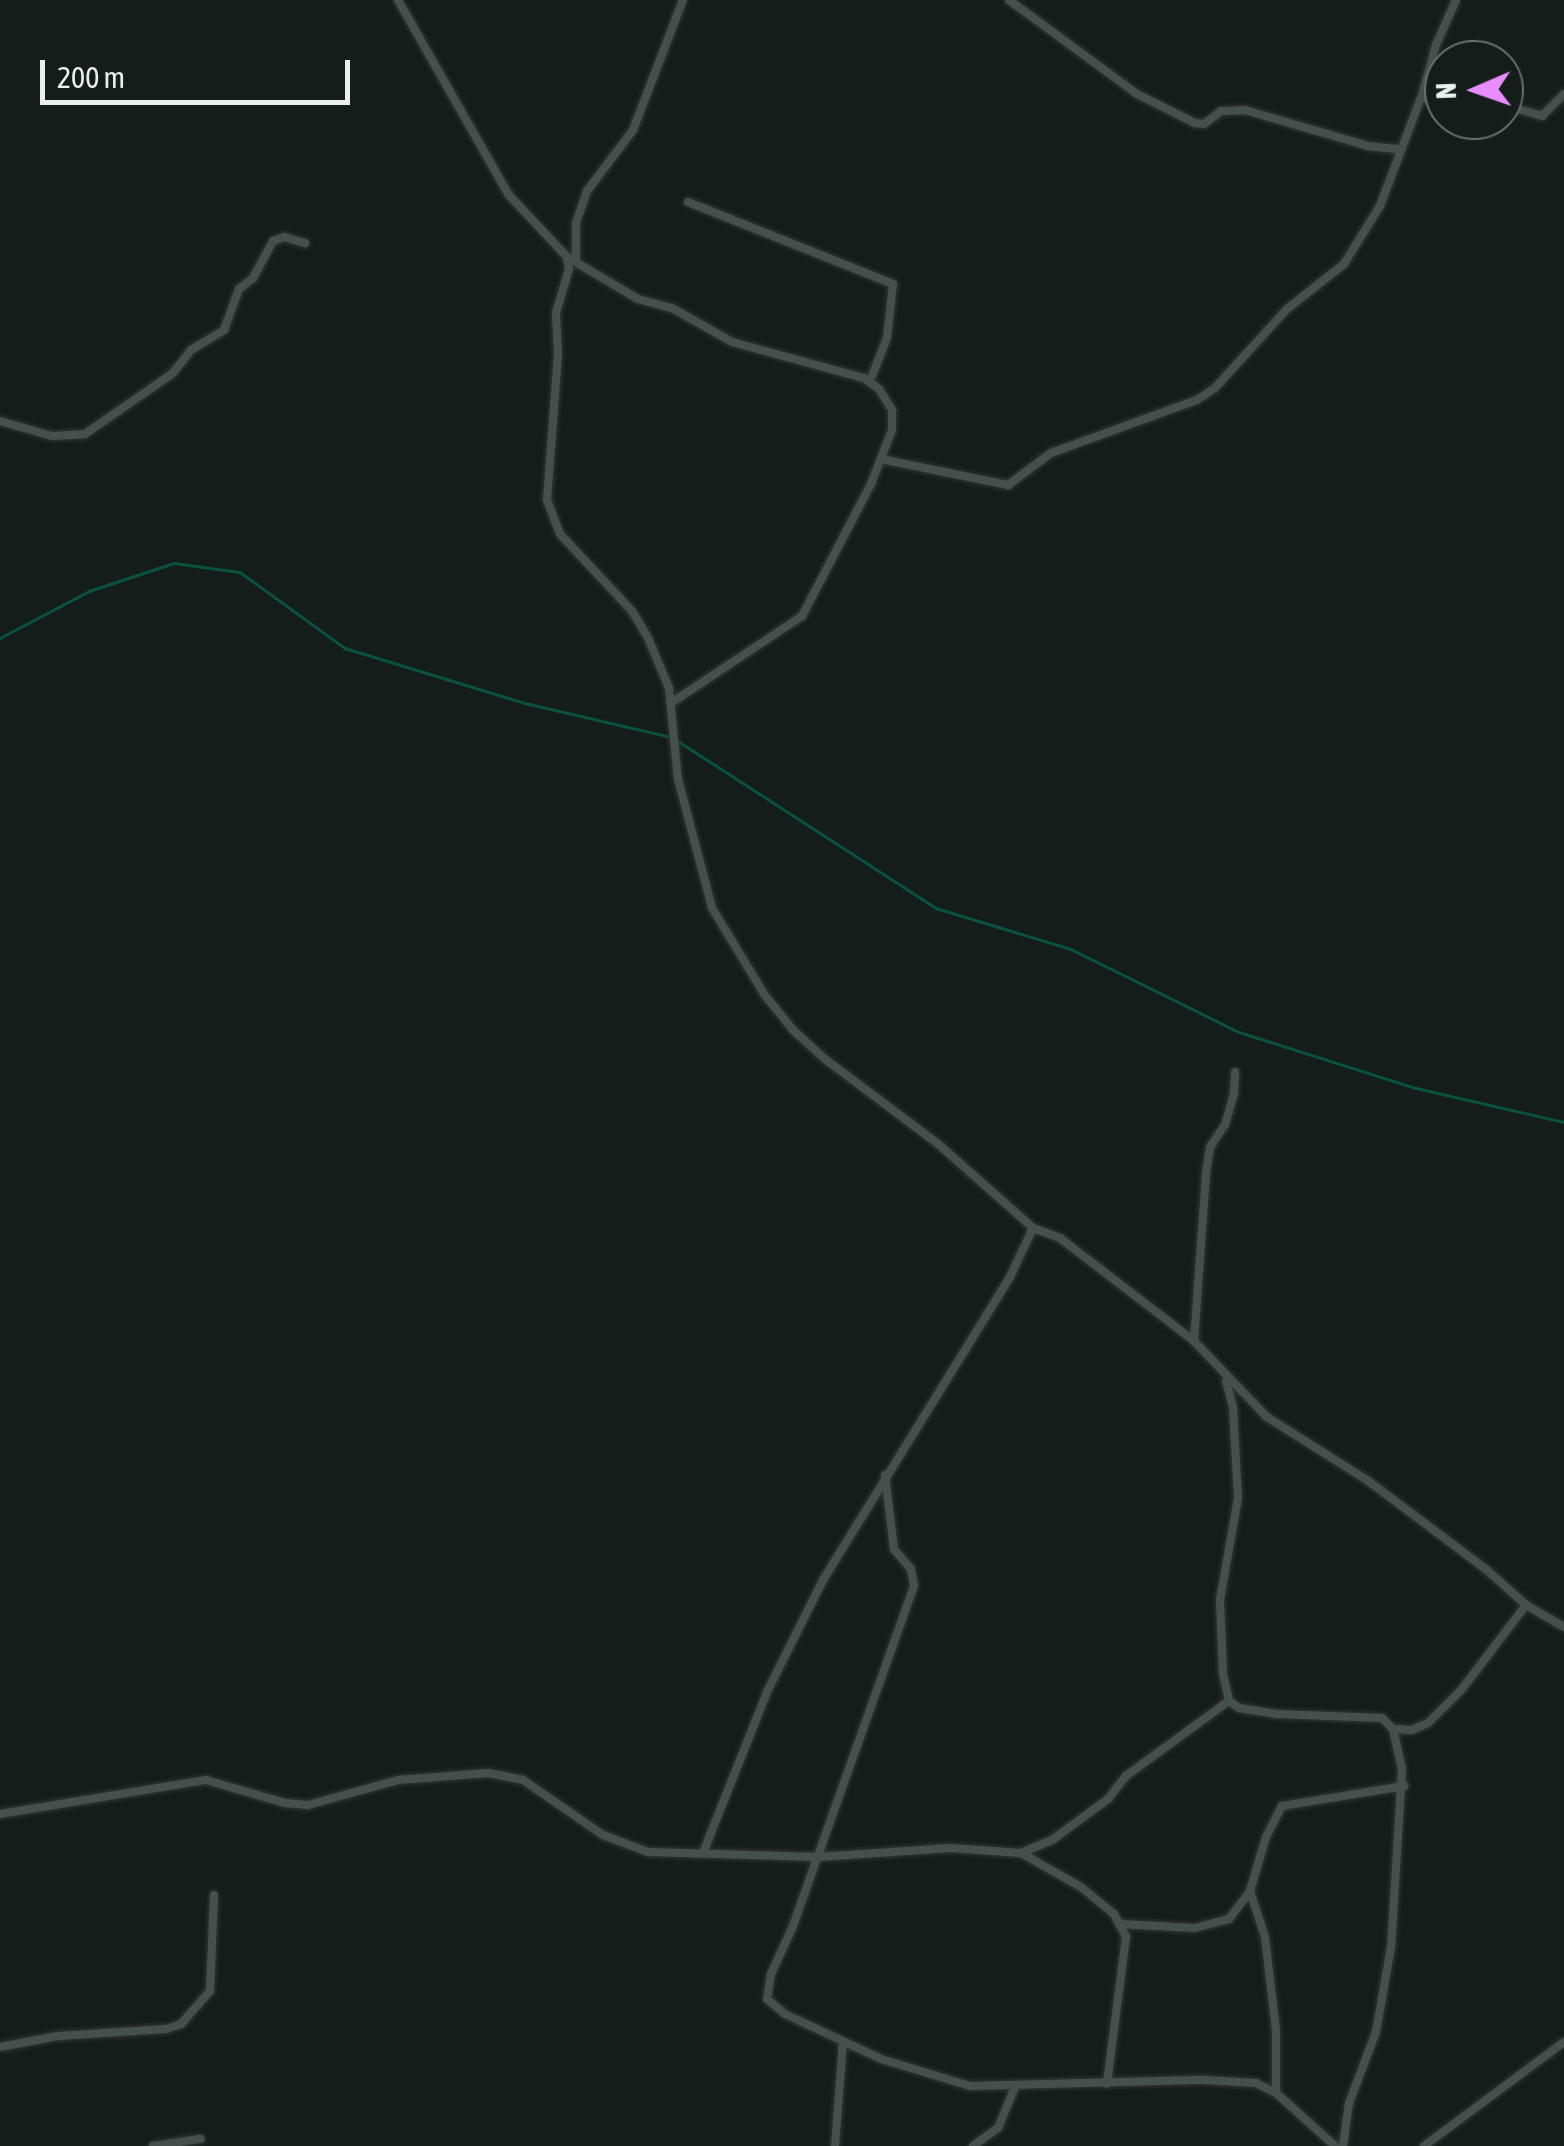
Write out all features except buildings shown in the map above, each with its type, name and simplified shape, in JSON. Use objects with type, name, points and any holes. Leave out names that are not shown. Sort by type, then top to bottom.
[{"type":"street","points":[[398,0],[510,195],[572,259],[638,299],[672,308],[732,342],[870,381],[892,410],[892,430],[881,458],[802,616],[671,704]]},
{"type":"street","points":[[683,0],[632,130],[587,191],[576,223],[572,259],[556,313],[558,354],[546,500],[560,534],[632,611],[658,662],[671,704],[678,779],[712,908],[764,994],[792,1030],[825,1059],[938,1143],[1033,1228],[1060,1238],[1194,1341],[1267,1417],[1368,1480],[1487,1570],[1526,1606],[1564,1627]]},
{"type":"street","points":[[1010,0],[1136,94],[1195,123],[1204,124],[1220,111],[1245,110],[1368,146],[1399,149]]},
{"type":"street","points":[[881,458],[1008,485],[1051,453],[1197,400],[1224,379],[1287,309],[1344,264],[1380,206],[1436,45],[1456,0]]},
{"type":"street","points":[[1524,111],[1542,116],[1564,94]]},
{"type":"street","points":[[1420,100],[1424,99]]},
{"type":"street","points":[[688,202],[893,284],[887,338],[870,381]]},
{"type":"street","points":[[0,421],[52,436],[85,434],[172,372],[191,350],[224,330],[240,286],[253,278],[274,241],[284,237],[305,242]]},
{"type":"street","points":[[1194,1341],[1206,1172],[1210,1147],[1227,1115],[1235,1072]]},
{"type":"street","points":[[703,1853],[767,1692],[823,1580],[1010,1277],[1033,1228]]},
{"type":"street","points":[[1226,1376],[1233,1408],[1238,1498],[1220,1600],[1223,1674],[1229,1701],[1239,1708],[1276,1714],[1377,1715],[1393,1730],[1404,1786],[1391,1948],[1376,2032],[1348,2102],[1343,2146]]},
{"type":"street","points":[[885,1474],[894,1549],[910,1569],[914,1586],[866,1710],[818,1857],[765,1989],[766,2000],[786,2014],[844,2041],[934,2078],[970,2086],[1233,2080],[1256,2084],[1276,2093],[1335,2146]]},
{"type":"street","points":[[1393,1730],[1420,1729],[1428,1723],[1462,1689],[1526,1606]]},
{"type":"street","points":[[1021,1853],[1052,1840],[1108,1799],[1126,1776],[1229,1701]]},
{"type":"street","points":[[0,1814],[206,1780],[285,1804],[308,1804],[398,1780],[488,1773],[523,1780],[603,1834],[634,1849],[818,1857],[952,1848],[1021,1853],[1080,1887],[1119,1924],[1126,1937],[1107,2084]]},
{"type":"street","points":[[1119,1924],[1195,1928],[1230,1920],[1250,1891],[1266,1837],[1282,1806],[1404,1786]]},
{"type":"street","points":[[1250,1891],[1265,1937],[1276,2031],[1276,2093]]},
{"type":"street","points":[[0,2047],[58,2036],[166,2030],[181,2024],[210,1990],[214,1895]]},
{"type":"street","points":[[834,2146],[844,2041]]},
{"type":"street","points":[[1424,2146],[1564,2042]]},
{"type":"street","points":[[973,2146],[998,2128],[1015,2087]]},
{"type":"street","points":[[153,2146],[200,2139]]},
{"type":"waterway","points":[[0,638],[89,591],[174,563],[240,572],[345,648],[525,703],[671,737]]},
{"type":"waterway","points":[[678,741],[936,908],[1071,949],[1239,1032],[1412,1087],[1564,1122]]}]
